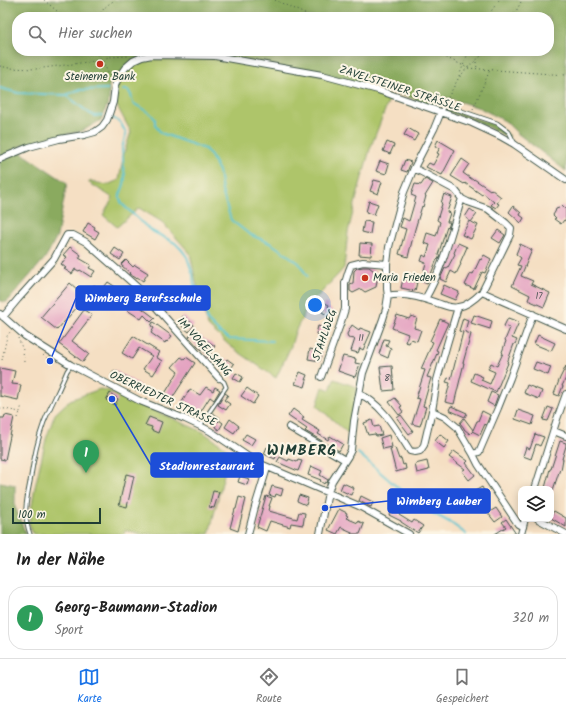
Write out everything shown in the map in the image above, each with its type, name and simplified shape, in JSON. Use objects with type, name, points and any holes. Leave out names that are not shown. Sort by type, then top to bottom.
[{"type":"street","name":"ZAVELSTEINER STRÄSSLE","points":[[0,160],[29,147],[95,132],[102,127],[107,120],[113,102],[115,86],[118,78],[125,68],[133,61],[145,56]]},
{"type":"street","name":"ZAVELSTEINER STRÄSSLE","points":[[215,56],[322,75],[378,90],[442,110],[500,136],[566,180]]},
{"type":"street","points":[[327,534],[320,533],[328,492],[332,481],[351,450],[363,373],[383,319],[388,296],[386,289],[389,247],[394,227],[404,192],[442,110]]},
{"type":"street","points":[[388,296],[394,294],[413,296],[450,307],[463,306],[476,298],[482,292],[510,235],[510,228],[506,223],[488,210],[462,199],[455,190],[414,168]]},
{"type":"street","points":[[425,299],[430,292],[443,261],[462,199]]},
{"type":"street","name":"IM VOGELSANG","points":[[1,316],[54,259],[67,235],[73,235],[86,242],[147,297],[219,378]]},
{"type":"street","name":"STAHLWEG","points":[[321,376],[345,309],[345,283],[349,270],[352,265],[363,262],[387,264]]},
{"type":"street","points":[[482,292],[566,329]]},
{"type":"street","points":[[359,394],[367,397],[389,420],[410,450],[415,452],[420,451],[424,445],[432,412],[437,380],[458,307]]},
{"type":"street","points":[[473,454],[479,452],[493,421],[533,314]]},
{"type":"street","name":"OBERRIEDTER STRASSE","points":[[1,316],[25,336],[71,365],[140,401],[210,431],[267,468],[360,506],[409,534]]},
{"type":"street","points":[[536,486],[566,394]]},
{"type":"street","points":[[432,412],[444,417],[457,428],[478,464],[518,524],[523,527]]},
{"type":"street","points":[[289,427],[346,460]]},
{"type":"street","points":[[554,431],[566,436]]},
{"type":"street","points":[[248,534],[267,468]]},
{"type":"street","points":[[521,534],[524,522]]},
{"type":"street","points":[[544,522],[566,534]]},
{"type":"lane","points":[[442,110],[447,106],[497,123],[509,132],[514,144]]},
{"type":"lane","points":[[30,534],[26,521],[25,509],[36,452],[44,423],[71,365]]},
{"type":"lane","name":"IM VOGELSANG","points":[[200,426],[226,387],[224,382],[219,378]]},
{"type":"path","points":[[44,0],[58,12]]},
{"type":"path","points":[[101,12],[108,4],[115,0]]},
{"type":"path","points":[[275,0],[300,12]]},
{"type":"path","points":[[491,12],[499,0]]},
{"type":"path","points":[[516,12],[522,0]]},
{"type":"path","points":[[99,56],[115,86]]},
{"type":"path","points":[[0,66],[9,68],[36,69],[102,60],[108,57],[130,56]]},
{"type":"path","points":[[443,56],[467,68],[566,75]]},
{"type":"path","points":[[442,110],[468,56]]},
{"type":"path","points":[[458,79],[467,68],[482,56]]},
{"type":"path","points":[[476,61],[477,69]]},
{"type":"path","points":[[471,114],[490,70]]},
{"type":"path","points":[[2,360],[7,336],[10,332]]},
{"type":"path","points":[[17,337],[23,350],[24,362]]},
{"type":"path","points":[[18,418],[22,405]]},
{"type":"path","points":[[0,408],[20,412]]},
{"type":"green space","points":[[0,0],[566,0],[566,171],[517,133],[505,121],[480,108],[445,97],[439,107],[377,87],[219,56],[554,56],[554,12],[12,12],[12,56],[146,56],[131,62],[109,85],[109,101],[101,120],[82,131],[47,138],[18,147],[22,153],[67,183],[57,236],[46,257],[7,302],[0,301]]},
{"type":"green space","points":[[147,56],[220,56],[322,73],[354,86],[390,97],[370,149],[359,188],[348,232],[344,268],[307,308],[295,332],[291,346],[276,378],[230,346],[208,326],[190,253],[162,222],[139,208],[117,227],[103,215],[113,198],[88,182],[107,185],[119,180],[124,153],[131,132],[116,104],[116,77],[122,68]]},
{"type":"green space","points":[[446,109],[496,125],[510,136],[508,137],[473,120],[445,111]]},
{"type":"green space","points":[[334,379],[357,387],[350,435],[317,406],[323,387],[330,390]]},
{"type":"green space","points":[[100,389],[110,391],[203,432],[230,451],[209,534],[142,534],[125,530],[124,534],[33,534],[29,523],[35,487],[46,439],[55,414],[70,400]]},
{"type":"green space","points":[[0,482],[15,485],[15,507],[26,534],[0,534]]},
{"type":"building","points":[[408,128],[418,134],[414,141],[404,135]]},
{"type":"building","points":[[438,140],[455,150],[442,175],[426,167],[429,163],[433,165],[439,154],[437,153],[440,148],[435,146]]},
{"type":"building","points":[[387,142],[394,145],[390,154],[383,151]]},
{"type":"building","points":[[462,159],[469,164],[463,173],[490,190],[491,189],[501,197],[496,208],[491,205],[494,202],[483,193],[482,195],[465,183],[464,184],[451,176]]},
{"type":"building","points":[[405,160],[411,162],[407,172],[401,170]]},
{"type":"building","points":[[380,161],[389,164],[386,174],[376,171]]},
{"type":"building","points":[[425,179],[433,183],[425,196],[408,257],[399,254],[406,229],[400,227],[403,218],[409,221],[416,197],[411,195],[415,184],[421,185]]},
{"type":"building","points":[[374,180],[382,182],[378,194],[370,191]]},
{"type":"building","points":[[444,194],[452,197],[447,212],[450,213],[447,222],[450,222],[438,255],[440,255],[427,284],[423,282],[427,271],[424,270],[426,263],[421,261],[423,255],[426,257],[430,245],[424,243],[427,233],[436,236],[440,222],[437,220]]},
{"type":"building","points":[[369,201],[378,204],[374,215],[366,212]]},
{"type":"building","points":[[562,205],[566,209],[566,221],[564,220],[561,224],[554,219],[556,218],[553,215],[556,209]]},
{"type":"building","points":[[513,206],[524,218],[521,223],[509,212]]},
{"type":"building","points":[[470,209],[477,214],[471,222],[465,217]]},
{"type":"building","points":[[364,221],[372,222],[370,234],[362,232]]},
{"type":"building","points":[[469,221],[478,225],[471,239],[462,235]]},
{"type":"building","points":[[88,223],[95,227],[94,229],[99,232],[95,239],[83,232]]},
{"type":"building","points":[[498,230],[505,235],[500,243],[492,238]]},
{"type":"building","points":[[360,243],[372,244],[371,256],[359,255]]},
{"type":"building","points":[[458,243],[467,247],[456,274],[451,271],[446,282],[440,279],[445,268],[447,269],[455,254],[454,253]]},
{"type":"building","points":[[520,244],[532,250],[521,276],[533,281],[531,284],[550,293],[544,307],[528,300],[530,295],[512,286],[521,266],[517,265],[521,258],[516,254]]},
{"type":"building","points":[[70,247],[81,255],[79,258],[91,265],[89,268],[95,271],[91,277],[80,270],[75,269],[72,274],[64,269],[66,268],[61,264],[67,257],[63,255]]},
{"type":"building","points":[[115,248],[124,254],[120,260],[111,254]]},
{"type":"building","points":[[484,255],[491,259],[485,273],[482,272],[474,289],[465,285],[471,273],[473,274],[480,259],[481,260]]},
{"type":"building","points":[[126,260],[133,267],[135,265],[148,273],[143,281],[129,274],[130,273],[121,265]]},
{"type":"building","name":"Maria Frieden","points":[[369,267],[378,274],[376,287],[365,292],[361,289],[353,293],[350,291],[350,284],[353,283],[354,271],[357,268]]},
{"type":"building","points":[[403,279],[417,282],[415,291],[401,288]]},
{"type":"building","points":[[108,282],[120,290],[114,298],[102,290]]},
{"type":"building","points":[[70,283],[86,297],[57,330],[41,317]]},
{"type":"building","points":[[94,285],[100,290],[95,296],[89,291]]},
{"type":"building","points":[[444,285],[459,292],[455,300],[440,294]]},
{"type":"building","points":[[132,303],[137,307],[139,306],[155,318],[151,322],[144,315],[141,319],[127,310]]},
{"type":"building","points":[[325,303],[329,305],[328,307],[336,313],[333,318],[332,317],[324,343],[319,342],[321,335],[316,334],[318,326],[324,328],[330,317],[322,312],[324,308],[322,307]]},
{"type":"building","points":[[84,310],[92,315],[72,341],[89,354],[83,362],[59,344]]},
{"type":"building","points":[[397,315],[409,319],[411,316],[417,318],[414,328],[421,330],[417,341],[411,339],[409,343],[405,342],[408,334],[392,328]]},
{"type":"building","points":[[474,315],[492,321],[490,329],[471,323]]},
{"type":"building","points":[[183,316],[194,325],[189,332],[178,323]]},
{"type":"building","points":[[463,318],[468,320],[465,332],[471,334],[454,404],[445,402],[450,383],[446,382],[448,378],[451,379],[463,332],[459,331]]},
{"type":"building","points":[[508,318],[519,322],[512,338],[517,340],[514,344],[496,392],[471,381],[474,373],[483,377],[481,380],[490,384],[495,372],[488,369],[491,363],[497,366],[503,353],[505,340],[510,328],[504,326]]},
{"type":"building","points":[[440,319],[448,323],[436,350],[438,351],[427,377],[431,378],[423,406],[426,407],[420,426],[412,424],[420,399],[416,398],[425,370],[421,369],[433,342],[430,341]]},
{"type":"building","points":[[153,322],[172,336],[167,342],[166,341],[165,343],[151,333],[154,328],[151,326]]},
{"type":"building","points":[[352,325],[359,330],[360,328],[371,332],[363,350],[360,348],[358,353],[351,351],[355,339],[348,338],[347,334]]},
{"type":"building","points":[[192,333],[198,339],[200,336],[215,346],[210,353],[219,360],[220,359],[225,362],[227,359],[234,364],[230,370],[206,356],[208,354],[198,347],[189,337]]},
{"type":"building","points":[[538,335],[555,343],[551,351],[534,344]]},
{"type":"building","points":[[133,336],[159,352],[156,357],[162,361],[153,375],[143,369],[152,356],[139,348],[132,359],[122,353]]},
{"type":"building","points":[[384,339],[389,340],[386,346],[391,348],[388,358],[379,354]]},
{"type":"building","points":[[310,349],[322,352],[320,361],[308,359]]},
{"type":"building","points":[[343,356],[356,359],[355,363],[360,364],[355,377],[338,371]]},
{"type":"building","points":[[181,357],[184,359],[186,357],[195,363],[171,400],[164,395],[178,372],[172,367]]},
{"type":"building","points":[[536,362],[551,367],[548,375],[533,369]]},
{"type":"building","points":[[392,366],[394,390],[383,391],[380,367]]},
{"type":"building","points":[[566,366],[566,378],[559,396],[554,394]]},
{"type":"building","points":[[0,368],[15,371],[12,384],[21,385],[18,400],[0,396]]},
{"type":"building","points":[[114,370],[140,385],[136,391],[111,376]]},
{"type":"building","points":[[300,372],[307,375],[305,387],[295,384]]},
{"type":"building","points":[[236,373],[243,377],[240,382],[233,378]]},
{"type":"building","points":[[527,385],[542,391],[539,399],[524,393]]},
{"type":"building","points":[[206,387],[213,391],[215,387],[220,390],[214,400],[210,397],[196,419],[190,416],[194,410],[182,402],[190,389],[200,395]]},
{"type":"building","points":[[247,388],[258,396],[253,404],[241,396]]},
{"type":"building","points":[[491,392],[498,395],[494,406],[487,402]]},
{"type":"building","points":[[110,393],[118,399],[115,405],[106,400]]},
{"type":"building","points":[[225,393],[228,395],[224,400],[230,404],[226,410],[218,405]]},
{"type":"building","points":[[395,398],[402,406],[400,407],[403,412],[399,415],[389,402]]},
{"type":"building","points":[[451,406],[467,413],[465,417],[449,410]]},
{"type":"building","points":[[548,407],[553,409],[548,421],[543,420]]},
{"type":"building","points":[[293,409],[304,417],[302,420],[320,431],[318,434],[328,440],[330,436],[343,444],[339,451],[305,431],[307,429],[288,416]]},
{"type":"building","points":[[518,410],[535,416],[532,425],[515,419]]},
{"type":"building","points":[[482,411],[490,415],[480,435],[473,431],[470,434],[464,429],[460,423],[464,418],[473,430]]},
{"type":"building","points":[[213,413],[220,418],[219,420],[223,423],[219,430],[215,427],[216,424],[209,419]]},
{"type":"building","points":[[5,415],[14,417],[5,460],[0,459],[0,418],[4,418]]},
{"type":"building","points":[[401,415],[413,431],[409,434],[397,418]]},
{"type":"building","points":[[149,417],[162,422],[158,433],[151,430],[152,427],[145,425]]},
{"type":"building","points":[[230,419],[239,426],[234,433],[225,427]]},
{"type":"building","points":[[372,420],[374,427],[379,426],[382,435],[368,435],[364,423]]},
{"type":"building","points":[[246,434],[255,439],[251,445],[242,440]]},
{"type":"building","points":[[440,434],[449,441],[444,448],[435,441]]},
{"type":"building","points":[[535,434],[544,437],[540,446],[536,444],[531,459],[523,456],[526,447],[530,449]]},
{"type":"building","points":[[389,435],[392,447],[383,449],[380,438]]},
{"type":"building","points":[[560,441],[566,443],[561,470],[560,469],[554,487],[546,486]]},
{"type":"building","points":[[267,447],[278,452],[275,459],[264,454]]},
{"type":"building","points":[[395,448],[399,459],[401,458],[406,469],[396,472],[390,449]]},
{"type":"building","points":[[454,451],[468,461],[466,463],[475,475],[469,480],[462,471],[465,469],[449,457]]},
{"type":"building","points":[[280,457],[288,461],[289,459],[297,462],[298,460],[302,461],[298,471],[277,462]]},
{"type":"building","points":[[427,461],[429,470],[417,473],[415,464]]},
{"type":"building","points":[[311,466],[322,471],[320,475],[328,480],[327,483],[325,482],[324,484],[320,481],[321,480],[308,475]]},
{"type":"building","points":[[126,474],[134,476],[127,507],[119,505]]},
{"type":"building","points":[[240,476],[249,479],[247,485],[238,482]]},
{"type":"building","points":[[343,483],[354,488],[351,495],[340,490]]},
{"type":"building","points":[[272,486],[283,489],[281,496],[276,494],[275,497],[269,495]]},
{"type":"building","points":[[482,487],[487,497],[480,501],[475,491]]},
{"type":"building","points":[[213,491],[219,492],[214,508],[209,507]]},
{"type":"building","points":[[299,495],[308,498],[306,505],[297,501]]},
{"type":"building","points":[[266,496],[272,498],[269,511],[297,519],[299,512],[305,513],[303,525],[291,523],[290,527],[270,521],[266,531],[257,527]]},
{"type":"building","points":[[361,496],[373,502],[371,507],[359,501]]},
{"type":"building","points":[[239,497],[246,499],[238,531],[230,528]]},
{"type":"building","points":[[496,508],[502,517],[495,522],[488,513]]},
{"type":"building","points":[[339,509],[347,513],[346,515],[348,516],[346,518],[364,524],[360,534],[351,534],[352,532],[341,527],[337,534],[328,530]]},
{"type":"building","points":[[392,509],[412,523],[414,520],[423,526],[418,533],[401,521],[389,515]]},
{"type":"building","points":[[554,511],[566,518],[566,527],[554,520]]},
{"type":"building","points":[[506,519],[516,534],[495,534],[506,527],[502,522]]},
{"type":"waterway","points":[[0,88],[18,93],[66,95],[78,90],[108,89]]},
{"type":"waterway","points":[[123,90],[128,90],[133,103],[151,114],[155,119],[155,125],[161,133],[205,149],[211,156],[219,171],[222,191],[231,220],[249,234],[272,244],[299,263],[307,276]]},
{"type":"waterway","points":[[66,95],[89,113],[95,116],[102,115]]},
{"type":"waterway","points":[[111,117],[120,122],[126,133],[122,149],[125,177],[120,196],[122,204],[150,230],[175,243],[182,250],[187,257],[193,275],[194,285],[197,288],[207,320],[220,333],[230,339],[272,341]]},
{"type":"waterway","points":[[358,453],[420,506],[451,523],[466,534]]},
{"type":"place","name":"Steinerne Bank","points":[[100,64]]},
{"type":"place","name":"Maria Frieden","points":[[365,278]]},
{"type":"place","name":"Wimberg Berufsschule","points":[[50,361]]},
{"type":"place","name":"Stadionrestaurant","points":[[112,399]]},
{"type":"place","name":"Georg-Baumann-Stadion","points":[[86,473]]},
{"type":"place","name":"Wimberg Lauber","points":[[325,508]]},
{"type":"district","name":"WIMBERG","points":[[302,451]]}]
